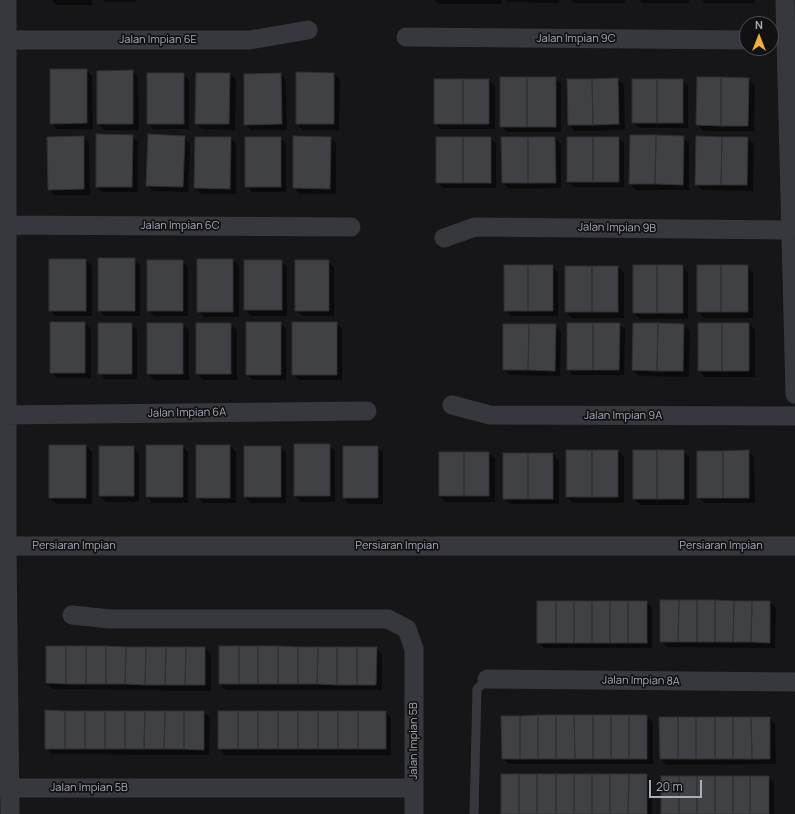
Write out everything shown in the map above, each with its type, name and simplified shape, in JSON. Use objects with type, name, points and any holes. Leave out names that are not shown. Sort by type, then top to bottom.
[{"type":"street","points":[[8,0],[4,40],[4,546],[5,788],[10,814]]},
{"type":"street","points":[[779,34],[785,0]]},
{"type":"street","name":"Jalan Impian 6E","points":[[4,40],[250,40],[308,30]]},
{"type":"street","name":"Jalan Impian 9C","points":[[406,37],[739,40]]},
{"type":"street","points":[[779,55],[791,230],[795,394]]},
{"type":"street","name":"Jalan Impian 6C","points":[[4,225],[352,227]]},
{"type":"street","name":"Jalan Impian 9B","points":[[444,238],[475,227],[791,230]]},
{"type":"street","name":"Jalan Impian 9A","points":[[452,405],[490,415],[795,416]]},
{"type":"street","name":"Jalan Impian 6A","points":[[4,415],[367,411]]},
{"type":"street","name":"Persiaran Impian","points":[[4,546],[795,546]]},
{"type":"street","name":"Jalan Impian 5B","points":[[5,788],[414,788],[414,649],[407,629],[388,619],[110,619],[72,615]]},
{"type":"street","name":"Jalan Impian 8A","points":[[487,679],[795,682]]},
{"type":"street","points":[[414,788],[414,814]]},
{"type":"lane","points":[[474,814],[477,689],[487,679]]},
{"type":"building","points":[[50,69],[87,69],[87,123],[50,124]]},
{"type":"building","points":[[133,70],[133,124],[97,124],[97,71]]},
{"type":"building","points":[[296,72],[334,73],[334,124],[296,124]]},
{"type":"building","points":[[147,73],[184,73],[184,124],[147,124]]},
{"type":"building","points":[[196,73],[230,73],[229,124],[195,124]]},
{"type":"building","points":[[281,73],[282,124],[244,125],[244,74]]},
{"type":"building","points":[[500,77],[527,77],[527,127],[500,127]]},
{"type":"building","points":[[527,77],[556,77],[556,127],[527,127]]},
{"type":"building","points":[[697,77],[721,77],[721,126],[696,125]]},
{"type":"building","points":[[721,77],[749,78],[748,126],[721,126]]},
{"type":"building","points":[[618,78],[619,124],[593,125],[592,79]]},
{"type":"building","points":[[434,79],[463,79],[463,124],[434,124]]},
{"type":"building","points":[[463,79],[489,79],[489,124],[463,124]]},
{"type":"building","points":[[567,79],[592,79],[593,125],[568,125]]},
{"type":"building","points":[[632,79],[657,79],[657,123],[632,123]]},
{"type":"building","points":[[657,79],[683,79],[683,123],[657,123]]},
{"type":"building","points":[[96,134],[133,135],[132,187],[96,187]]},
{"type":"building","points":[[148,134],[185,136],[183,187],[146,186]]},
{"type":"building","points":[[630,135],[656,135],[655,184],[629,184]]},
{"type":"building","points":[[656,135],[684,136],[683,185],[655,184]]},
{"type":"building","points":[[84,136],[84,189],[48,190],[47,137]]},
{"type":"building","points":[[293,136],[331,137],[330,189],[293,188]]},
{"type":"building","points":[[696,136],[722,137],[721,185],[695,185]]},
{"type":"building","points":[[195,137],[231,137],[230,189],[194,188]]},
{"type":"building","points":[[245,137],[281,137],[281,187],[245,187]]},
{"type":"building","points":[[436,137],[463,137],[463,183],[436,183]]},
{"type":"building","points":[[463,137],[491,137],[491,183],[463,183]]},
{"type":"building","points":[[501,137],[528,137],[528,183],[502,183]]},
{"type":"building","points":[[528,137],[555,137],[556,183],[528,183]]},
{"type":"building","points":[[567,137],[593,137],[593,182],[567,182]]},
{"type":"building","points":[[593,137],[619,137],[619,182],[593,182]]},
{"type":"building","points":[[722,137],[748,137],[747,185],[721,185]]},
{"type":"building","points":[[98,258],[135,258],[135,311],[98,311]]},
{"type":"building","points":[[49,259],[86,259],[86,311],[49,311]]},
{"type":"building","points":[[197,259],[233,259],[233,312],[197,312]]},
{"type":"building","points":[[147,260],[183,260],[183,311],[147,311]]},
{"type":"building","points":[[244,260],[282,260],[282,310],[244,310]]},
{"type":"building","points":[[295,260],[329,260],[329,311],[295,311]]},
{"type":"building","points":[[504,265],[528,265],[528,311],[504,311]]},
{"type":"building","points":[[528,265],[553,265],[553,311],[528,311]]},
{"type":"building","points":[[633,265],[657,265],[657,313],[633,313]]},
{"type":"building","points":[[657,265],[683,265],[683,313],[657,313]]},
{"type":"building","points":[[697,265],[721,265],[721,312],[697,312]]},
{"type":"building","points":[[721,265],[748,265],[748,312],[721,312]]},
{"type":"building","points":[[565,266],[592,266],[592,312],[565,312]]},
{"type":"building","points":[[592,266],[618,266],[618,312],[592,312]]},
{"type":"building","points":[[50,322],[85,322],[85,373],[50,373]]},
{"type":"building","points":[[246,322],[281,322],[281,375],[246,375]]},
{"type":"building","points":[[292,322],[337,322],[337,375],[292,375]]},
{"type":"building","points":[[98,323],[132,323],[132,374],[98,374]]},
{"type":"building","points":[[147,323],[183,323],[183,374],[147,374]]},
{"type":"building","points":[[196,323],[231,323],[231,374],[196,374]]},
{"type":"building","points":[[567,323],[593,323],[593,370],[567,370]]},
{"type":"building","points":[[593,323],[620,323],[619,370],[593,370]]},
{"type":"building","points":[[633,323],[658,323],[657,371],[632,370]]},
{"type":"building","points":[[658,323],[684,324],[683,371],[657,371]]},
{"type":"building","points":[[698,323],[722,323],[722,371],[698,371]]},
{"type":"building","points":[[722,323],[749,323],[749,371],[722,371]]},
{"type":"building","points":[[503,324],[529,324],[528,370],[503,370]]},
{"type":"building","points":[[529,324],[556,324],[555,371],[528,370]]},
{"type":"building","points":[[294,444],[330,444],[330,496],[294,496]]},
{"type":"building","points":[[49,445],[86,445],[86,498],[49,498]]},
{"type":"building","points":[[146,445],[183,445],[183,497],[146,497]]},
{"type":"building","points":[[196,445],[230,445],[230,498],[196,498]]},
{"type":"building","points":[[99,446],[134,446],[134,496],[99,496]]},
{"type":"building","points":[[244,446],[281,446],[281,497],[244,497]]},
{"type":"building","points":[[343,446],[378,446],[378,498],[343,498]]},
{"type":"building","points":[[566,450],[592,450],[592,497],[566,497]]},
{"type":"building","points":[[592,450],[618,450],[618,497],[592,497]]},
{"type":"building","points":[[633,450],[657,450],[657,499],[633,499]]},
{"type":"building","points":[[657,450],[684,450],[684,499],[657,499]]},
{"type":"building","points":[[749,450],[749,498],[723,498],[723,451]]},
{"type":"building","points":[[697,451],[723,451],[723,498],[697,498]]},
{"type":"building","points":[[439,452],[464,452],[464,496],[439,496]]},
{"type":"building","points":[[464,452],[489,452],[489,496],[464,496]]},
{"type":"building","points":[[503,453],[528,453],[528,499],[503,499]]},
{"type":"building","points":[[528,453],[553,453],[553,499],[528,499]]},
{"type":"building","points":[[660,600],[679,600],[678,642],[660,642]]},
{"type":"building","points":[[679,600],[697,600],[697,642],[678,642]]},
{"type":"building","points":[[697,600],[715,600],[715,642],[697,642]]},
{"type":"building","points":[[715,600],[734,601],[733,642],[715,642]]},
{"type":"building","points":[[537,601],[556,601],[556,643],[537,643]]},
{"type":"building","points":[[556,601],[574,601],[574,643],[556,643]]},
{"type":"building","points":[[574,601],[592,601],[592,643],[574,643]]},
{"type":"building","points":[[592,601],[610,601],[610,643],[592,643]]},
{"type":"building","points":[[610,601],[628,601],[628,643],[610,643]]},
{"type":"building","points":[[628,601],[647,601],[647,643],[628,643]]},
{"type":"building","points":[[734,601],[752,601],[751,642],[733,642]]},
{"type":"building","points":[[752,601],[770,601],[770,643],[751,642]]},
{"type":"building","points":[[46,646],[66,646],[66,684],[46,683]]},
{"type":"building","points":[[66,646],[86,646],[86,684],[66,684]]},
{"type":"building","points":[[86,646],[106,646],[106,684],[86,684]]},
{"type":"building","points":[[106,646],[126,647],[125,684],[106,684]]},
{"type":"building","points":[[219,646],[239,646],[239,684],[219,684]]},
{"type":"building","points":[[239,646],[258,646],[258,684],[239,684]]},
{"type":"building","points":[[258,646],[278,646],[278,684],[258,684]]},
{"type":"building","points":[[278,646],[298,647],[298,684],[278,684]]},
{"type":"building","points":[[126,647],[146,647],[145,685],[125,684]]},
{"type":"building","points":[[146,647],[166,647],[165,685],[145,685]]},
{"type":"building","points":[[166,647],[186,647],[185,685],[165,685]]},
{"type":"building","points":[[186,647],[205,647],[205,685],[185,685]]},
{"type":"building","points":[[298,647],[318,647],[317,684],[298,684]]},
{"type":"building","points":[[318,647],[337,647],[337,685],[317,684]]},
{"type":"building","points":[[337,647],[357,647],[357,685],[337,685]]},
{"type":"building","points":[[357,647],[377,647],[376,685],[357,685]]},
{"type":"building","points":[[45,710],[65,711],[65,749],[45,749]]},
{"type":"building","points":[[65,711],[85,711],[85,749],[65,749]]},
{"type":"building","points":[[85,711],[105,711],[105,749],[85,749]]},
{"type":"building","points":[[105,711],[125,711],[125,749],[105,749]]},
{"type":"building","points":[[125,711],[145,711],[144,749],[125,749]]},
{"type":"building","points":[[145,711],[165,711],[164,749],[144,749]]},
{"type":"building","points":[[165,711],[184,711],[184,749],[164,749]]},
{"type":"building","points":[[184,711],[204,711],[204,750],[184,749]]},
{"type":"building","points":[[218,711],[238,711],[238,749],[218,749]]},
{"type":"building","points":[[238,711],[258,711],[258,749],[238,749]]},
{"type":"building","points":[[258,711],[278,711],[278,749],[258,749]]},
{"type":"building","points":[[278,711],[298,711],[298,749],[278,749]]},
{"type":"building","points":[[298,711],[318,711],[318,749],[298,749]]},
{"type":"building","points":[[318,711],[338,711],[338,749],[318,749]]},
{"type":"building","points":[[338,711],[358,711],[358,749],[338,749]]},
{"type":"building","points":[[358,711],[386,711],[386,749],[358,749]]},
{"type":"building","points":[[538,715],[538,759],[520,759],[520,716]]},
{"type":"building","points":[[538,715],[556,715],[556,759],[538,759]]},
{"type":"building","points":[[556,715],[574,715],[575,759],[556,759]]},
{"type":"building","points":[[574,715],[593,715],[593,759],[575,759]]},
{"type":"building","points":[[593,715],[611,715],[611,759],[593,759]]},
{"type":"building","points":[[611,715],[629,715],[629,759],[611,759]]},
{"type":"building","points":[[629,715],[647,715],[647,759],[629,759]]},
{"type":"building","points":[[501,716],[520,716],[520,759],[502,759]]},
{"type":"building","points":[[659,717],[678,717],[678,759],[660,759]]},
{"type":"building","points":[[678,717],[696,717],[696,759],[678,759]]},
{"type":"building","points":[[696,717],[715,717],[715,759],[696,759]]},
{"type":"building","points":[[715,717],[733,717],[733,759],[715,759]]},
{"type":"building","points":[[733,717],[751,717],[752,759],[733,759]]},
{"type":"building","points":[[751,717],[770,717],[770,759],[752,759]]},
{"type":"building","points":[[501,774],[519,774],[519,814],[501,814]]},
{"type":"building","points":[[519,774],[537,774],[537,814],[519,814]]},
{"type":"building","points":[[537,774],[556,774],[556,814],[537,814]]},
{"type":"building","points":[[556,774],[574,774],[574,814],[556,814]]},
{"type":"building","points":[[574,774],[592,774],[592,814],[574,814]]},
{"type":"building","points":[[592,774],[610,774],[610,814],[592,814]]},
{"type":"building","points":[[610,774],[629,774],[628,814],[610,814]]},
{"type":"building","points":[[629,774],[647,774],[647,814],[628,814]]},
{"type":"building","points":[[661,776],[679,776],[679,814],[661,814]]},
{"type":"building","points":[[679,776],[697,776],[697,814],[679,814]]},
{"type":"building","points":[[697,776],[715,776],[715,814],[697,814]]},
{"type":"building","points":[[715,776],[733,776],[733,814],[715,814]]},
{"type":"building","points":[[733,776],[750,776],[750,814],[733,814]]},
{"type":"building","points":[[750,776],[769,776],[769,814],[750,814]]}]
